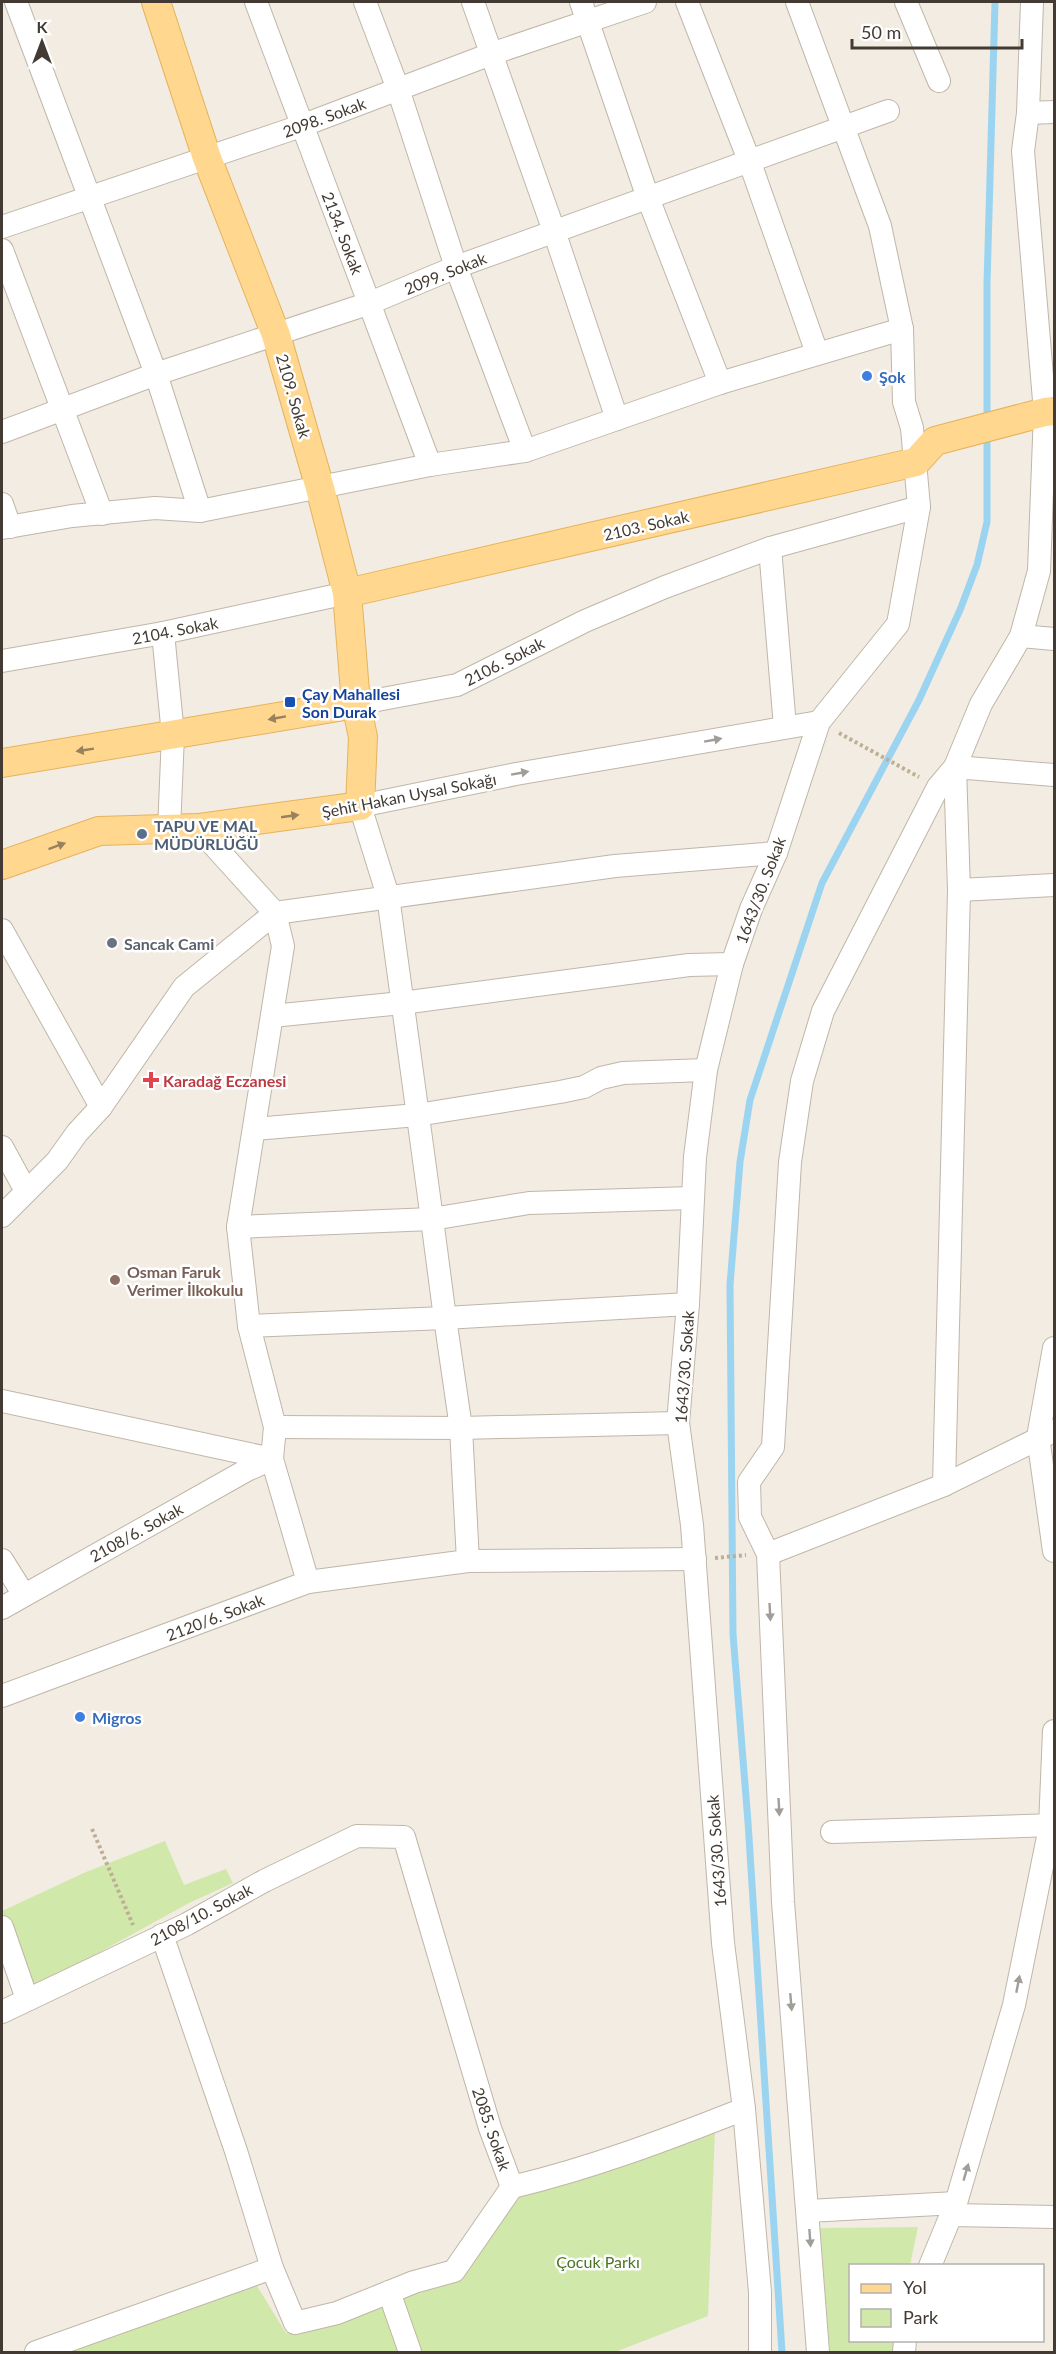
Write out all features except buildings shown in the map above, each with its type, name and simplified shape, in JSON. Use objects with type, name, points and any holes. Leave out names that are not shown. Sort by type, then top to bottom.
[{"type":"main road","name":"2109. Sokak","points":[[156,2],[207,158],[276,335],[320,488],[347,593],[356,704],[363,737],[360,806]]},
{"type":"main road","points":[[916,462],[935,441],[1046,412]]},
{"type":"main road","name":"2103. Sokak","points":[[347,593],[916,462]]},
{"type":"main road","name":"2106. Sokak","points":[[2,763],[356,704]]},
{"type":"main road","name":"Şehit Hakan Uysal Sokağı","points":[[2,865],[99,831],[198,828],[360,806]]},
{"type":"street","points":[[16,2],[156,374],[200,511]]},
{"type":"street","name":"2134. Sokak","points":[[256,2],[429,465]]},
{"type":"street","points":[[365,2],[398,89],[456,267],[525,451]]},
{"type":"street","points":[[473,2],[554,231],[617,419]]},
{"type":"street","name":"2098. Sokak","points":[[2,227],[302,126],[491,54],[585,12],[645,2]]},
{"type":"street","points":[[687,2],[749,160],[817,353]]},
{"type":"street","name":"1643/30. Sokak","points":[[760,2352],[759,2292],[744,2109],[723,1943],[704,1558],[678,1423],[688,1304],[692,1198],[706,1070],[732,964],[751,909],[776,853],[819,722],[898,624],[919,507],[912,428],[904,402],[902,328],[880,226],[797,2]]},
{"type":"street","points":[[910,2],[939,81]]},
{"type":"street","points":[[818,2352],[783,1902],[763,1554],[750,1517],[749,1482],[773,1448],[790,1162],[802,1081],[823,1011],[938,787],[955,767],[981,704],[1021,636],[1039,572],[1046,412],[1023,151],[1028,113],[1032,2]]},
{"type":"street","points":[[585,12],[648,198],[720,383]]},
{"type":"street","name":"2099. Sokak","points":[[2,432],[156,374],[370,303],[456,267],[888,111]]},
{"type":"street","points":[[1028,113],[1054,112]]},
{"type":"street","points":[[2,250],[102,514]]},
{"type":"street","points":[[2,504],[6,528],[72,516],[155,508],[200,511],[429,465],[525,451],[720,383],[902,328]]},
{"type":"street","name":"2106. Sokak","points":[[356,704],[457,685],[585,621],[665,587],[770,548],[919,507]]},
{"type":"street","points":[[770,548],[785,727]]},
{"type":"street","name":"2104. Sokak","points":[[2,661],[163,633],[347,593]]},
{"type":"street","points":[[163,633],[172,735],[169,830]]},
{"type":"street","points":[[1021,636],[1054,639]]},
{"type":"street","name":"Şehit Hakan Uysal Sokağı","points":[[360,806],[516,774],[819,722]]},
{"type":"street","points":[[955,767],[1054,775]]},
{"type":"street","points":[[944,1485],[959,890],[955,767]]},
{"type":"street","points":[[360,806],[388,896],[460,1428],[468,1561]]},
{"type":"street","points":[[198,828],[274,913],[283,946],[238,1227],[249,1326],[275,1427],[273,1459],[308,1582]]},
{"type":"street","points":[[2,1216],[57,1161],[77,1133],[101,1107],[184,987],[274,913],[615,866],[776,853]]},
{"type":"street","points":[[959,890],[1054,885]]},
{"type":"street","points":[[2,930],[101,1107]]},
{"type":"street","points":[[272,1016],[402,1003],[689,965],[732,964]]},
{"type":"street","points":[[255,1129],[417,1115],[560,1092],[584,1087],[601,1078],[623,1073],[706,1070]]},
{"type":"street","points":[[2,1147],[26,1191]]},
{"type":"street","points":[[238,1227],[432,1219],[530,1203],[692,1198]]},
{"type":"street","points":[[249,1326],[445,1318],[688,1304]]},
{"type":"street","points":[[1054,1348],[1046,1434],[1054,1551]]},
{"type":"street","points":[[2,1401],[273,1459]]},
{"type":"street","points":[[275,1427],[460,1428],[678,1423]]},
{"type":"street","points":[[763,1554],[944,1485],[1046,1434]]},
{"type":"street","name":"2108/6. Sokak","points":[[2,1608],[247,1470],[273,1459]]},
{"type":"street","name":"2120/6. Sokak","points":[[2,1696],[308,1582],[468,1561],[704,1558]]},
{"type":"street","points":[[2,1560],[24,1594]]},
{"type":"street","points":[[930,2264],[954,2209],[1014,2005],[1052,1826],[1054,1731]]},
{"type":"street","points":[[832,1832],[1052,1826]]},
{"type":"street","name":"2108/10. Sokak","points":[[2,2012],[27,1998],[187,1924],[264,1881],[357,1836],[404,1837]]},
{"type":"street","name":"2085. Sokak","points":[[404,1837],[490,2128],[512,2187],[574,2171],[744,2109]]},
{"type":"street","points":[[2,1926],[27,1998]]},
{"type":"street","points":[[162,1935],[236,2151],[273,2268],[295,2323],[337,2313],[414,2282],[454,2271],[512,2187]]},
{"type":"street","points":[[808,2211],[954,2209],[1054,2217]]},
{"type":"street","points":[[36,2352],[273,2268]]},
{"type":"street","points":[[389,2292],[410,2352]]},
{"type":"path","points":[[819,722],[938,787]]},
{"type":"path","points":[[704,1558],[763,1554]]},
{"type":"path","points":[[92,1829],[141,1945]]},
{"type":"green space","points":[[165,1841],[184,1885],[226,1869],[233,1883],[189,1903],[33,1989],[2,1911],[86,1872]]},
{"type":"green space","name":"Çocuk Parkı","points":[[715,2128],[708,2316],[615,2352],[67,2352],[257,2286],[286,2333],[458,2275],[516,2192]]},
{"type":"green space","points":[[918,2227],[910,2264],[849,2264],[849,2342],[895,2342],[893,2352],[830,2352],[820,2228]]},
{"type":"waterway","points":[[987,422],[987,284],[995,2]]},
{"type":"waterway","points":[[782,2352],[748,1822],[733,1634],[730,1285],[740,1162],[750,1100],[822,883],[919,700],[960,610],[977,565],[987,522],[987,433]]},
{"type":"place","name":"Şok","points":[[867,376]]},
{"type":"place","name":"Çay Mahallesi Son Durak","points":[[290,702]]},
{"type":"place","name":"TAPU VE MAL MÜDÜRLÜĞÜ","points":[[142,834]]},
{"type":"place","name":"Sancak Cami","points":[[112,943]]},
{"type":"place","name":"Karadağ Eczanesi","points":[[151,1080]]},
{"type":"place","name":"Osman Faruk Verimer İlkokulu","points":[[115,1280]]},
{"type":"place","name":"Migros","points":[[80,1717]]}]
